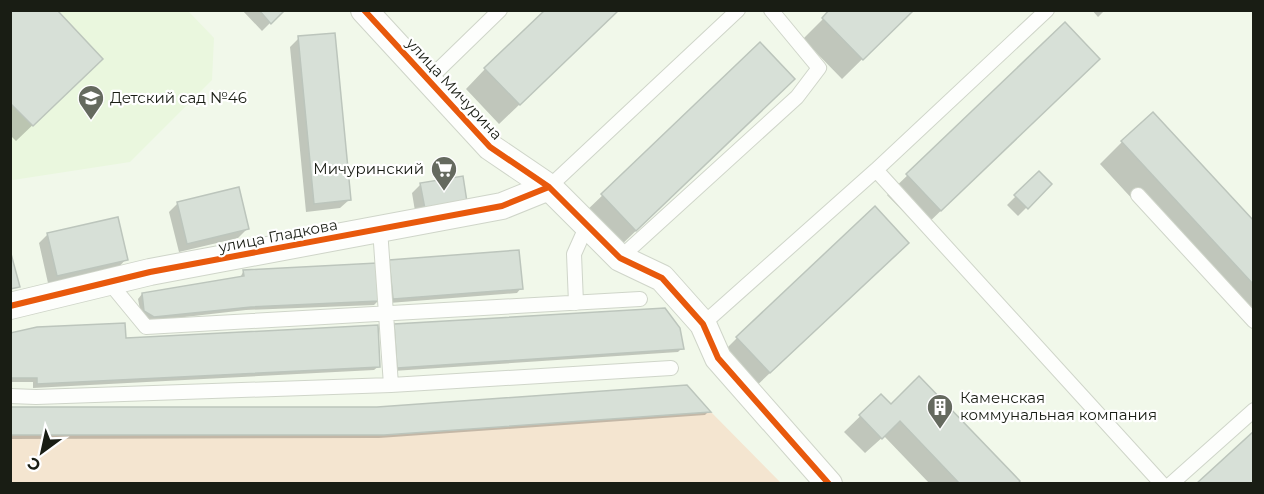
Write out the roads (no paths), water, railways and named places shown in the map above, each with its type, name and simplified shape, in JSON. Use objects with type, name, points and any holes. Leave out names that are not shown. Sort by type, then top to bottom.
[{"type":"street","name":"улица Мичурина","points":[[373,14],[490,147],[549,187],[620,258],[662,278],[703,324],[718,358],[827,483]]},
{"type":"street","name":"улица Гладкова","points":[[10,306],[150,272],[502,206],[549,187]]},
{"type":"lane","points":[[429,79],[500,10]]},
{"type":"lane","points":[[549,187],[738,10]]},
{"type":"lane","points":[[620,258],[797,97],[819,68],[771,10]]},
{"type":"lane","points":[[703,324],[876,170],[1047,10]]},
{"type":"lane","points":[[876,170],[1162,483]]},
{"type":"lane","points":[[1138,195],[1254,321]]},
{"type":"lane","points":[[576,303],[574,254],[587,225]]},
{"type":"lane","points":[[380,229],[391,385]]},
{"type":"lane","points":[[109,282],[146,327],[640,299]]},
{"type":"lane","points":[[10,396],[391,385],[671,368]]},
{"type":"lane","points":[[1171,483],[1254,410]]},
{"type":"place","name":"Детский сад №46","points":[[91,121]]},
{"type":"place","name":"Мичуринский","points":[[444,192]]},
{"type":"place","name":"Каменская коммунальная компания","points":[[940,430]]}]
